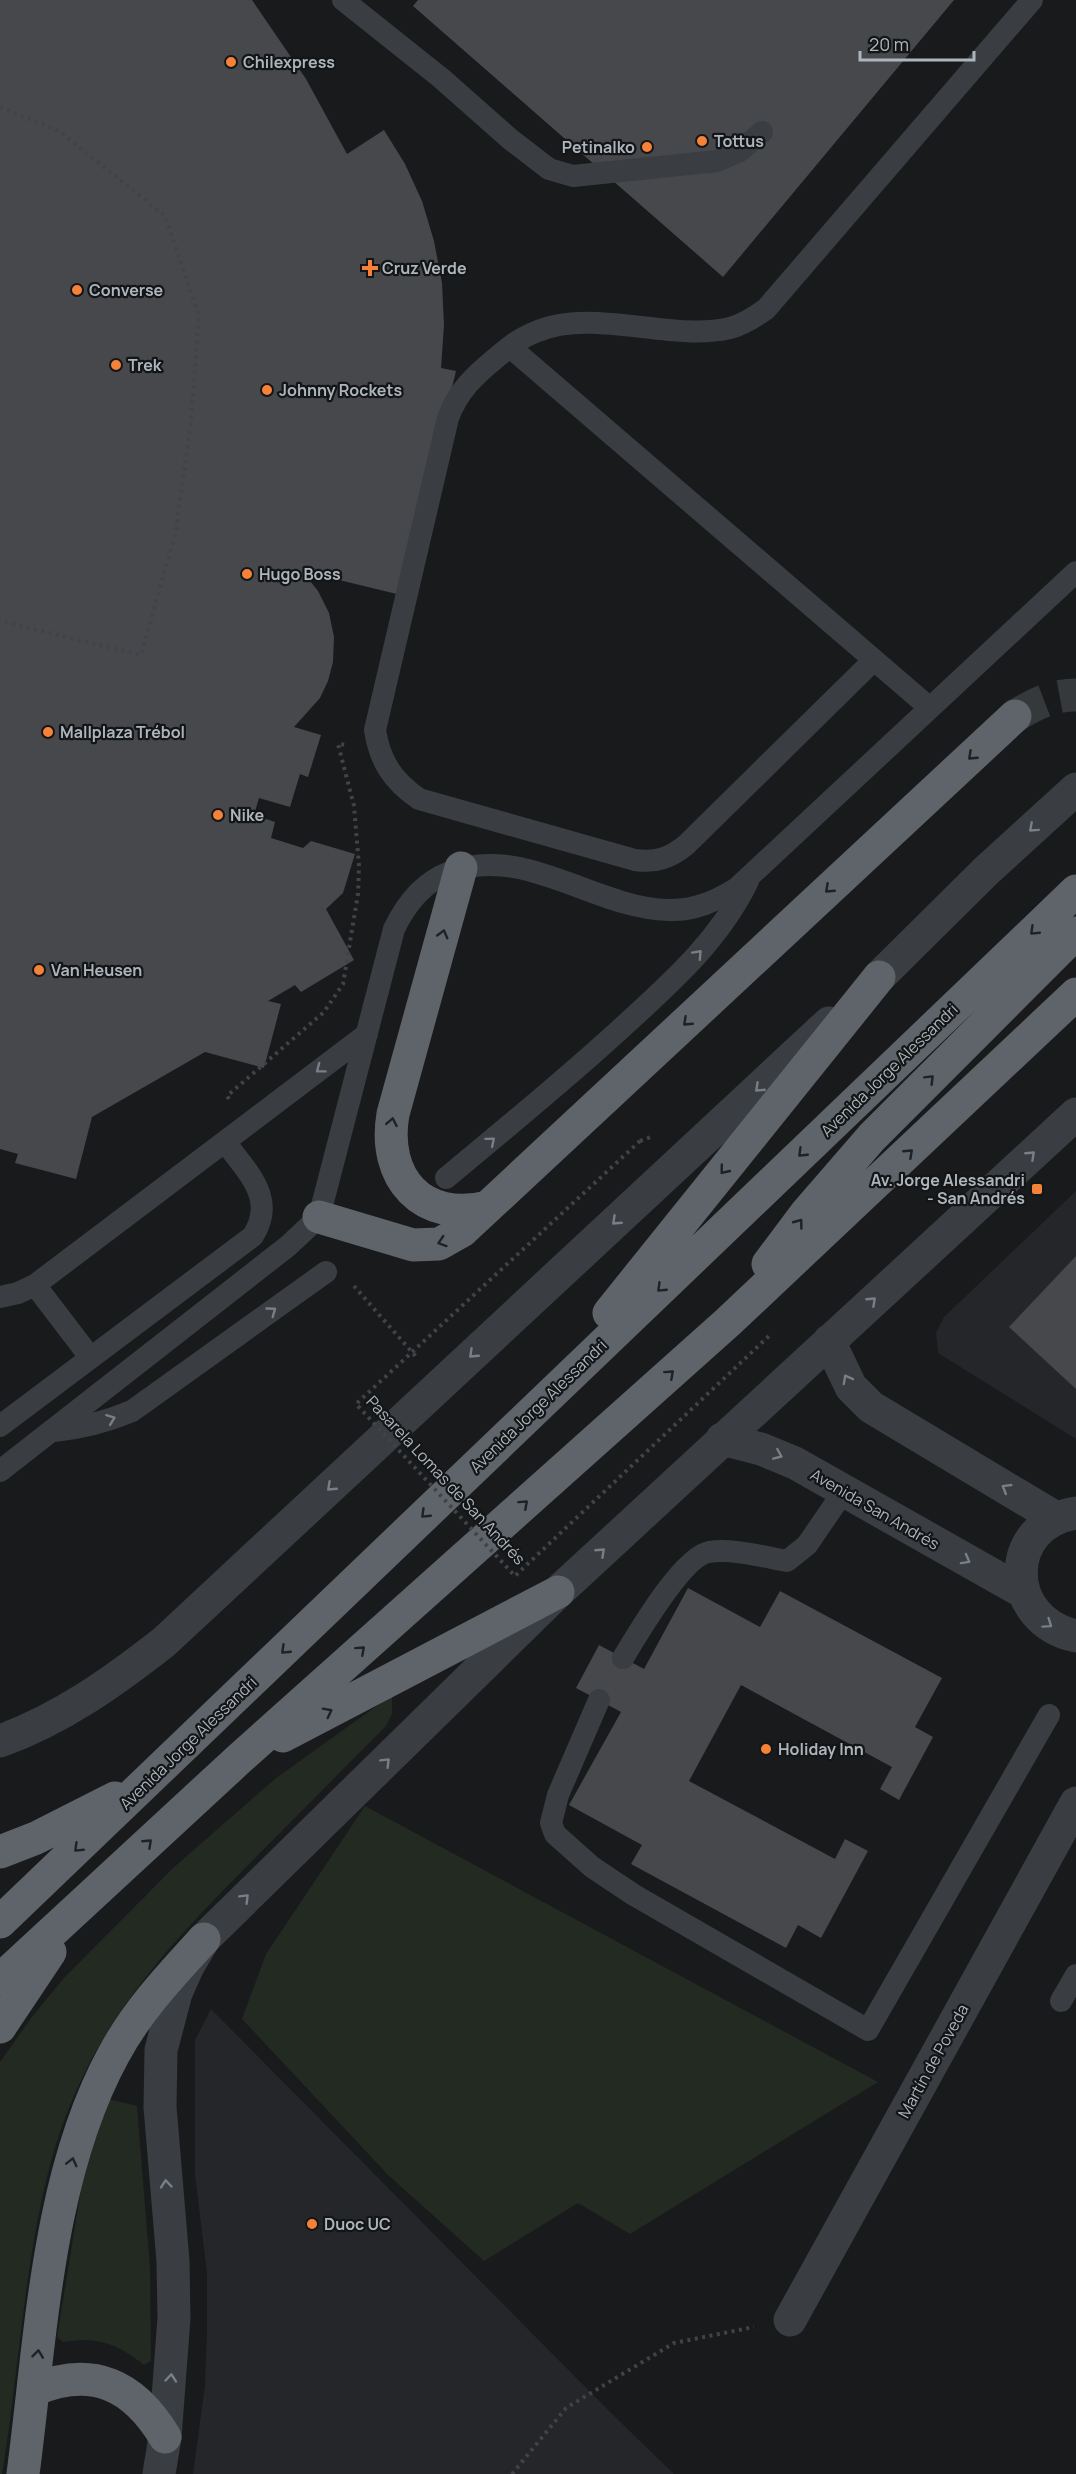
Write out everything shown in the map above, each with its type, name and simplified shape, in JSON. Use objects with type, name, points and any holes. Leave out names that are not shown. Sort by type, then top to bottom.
[{"type":"highway","points":[[319,1217],[400,1242],[426,1246],[452,1238],[1015,716]]},
{"type":"highway","points":[[461,868],[393,1114],[390,1150],[401,1178],[425,1201],[441,1208],[462,1211],[488,1207]]},
{"type":"highway","name":"Avenida Jorge Alessandri","points":[[0,1922],[1076,891]]},
{"type":"highway","points":[[728,1322],[766,1266],[839,1174],[894,1114],[1076,933]]},
{"type":"highway","points":[[528,1416],[879,977]]},
{"type":"highway","points":[[0,1980],[238,1759],[728,1322],[1071,1001]]},
{"type":"highway","points":[[238,1759],[558,1592]]},
{"type":"highway","points":[[0,1852],[67,1823],[151,1779]]},
{"type":"highway","points":[[0,2027],[45,1958],[89,1897]]},
{"type":"highway","points":[[23,2474],[47,2281],[59,2213],[76,2149],[94,2095],[114,2053],[137,2017],[204,1940]]},
{"type":"highway","points":[[34,2390],[53,2382],[73,2378],[94,2379],[112,2385],[129,2393],[143,2406],[165,2436]]},
{"type":"street","points":[[0,1741],[35,1727],[99,1692],[164,1642],[879,977],[986,871],[1076,789]]},
{"type":"street","points":[[159,2474],[165,2436],[174,2318],[173,2261],[160,2107],[161,2050],[176,1993],[188,1966],[204,1940],[558,1592],[1076,1114]]},
{"type":"street","points":[[829,1341],[851,1387],[870,1407],[1066,1516]]},
{"type":"street","name":"Avenida San Andrés","points":[[722,1440],[742,1443],[778,1455],[1023,1592]]},
{"type":"street","points":[[1066,1516],[1044,1526],[1026,1549],[1020,1578],[1023,1592],[1031,1608],[1042,1622],[1058,1631],[1076,1636]]},
{"type":"street","name":"Martín de Poveda","points":[[790,2320],[1076,1803]]},
{"type":"lane","points":[[343,0],[441,78],[510,139],[549,169],[573,176],[717,161],[740,151],[762,132]]},
{"type":"lane","points":[[874,660],[686,845],[663,860],[649,862],[635,860],[419,799],[394,780],[378,749],[375,730],[448,418],[454,403],[467,384],[510,346],[540,330],[562,325],[595,323],[709,331],[731,328],[751,320],[779,296],[1032,0]]},
{"type":"lane","points":[[510,346],[930,708]]},
{"type":"lane","points":[[0,1471],[288,1246],[319,1217],[388,948],[403,911],[430,882],[461,868],[487,864],[511,866],[634,905],[668,910],[703,906],[721,898],[751,875],[1076,572]]},
{"type":"lane","points":[[446,1178],[585,1062],[660,993],[707,945],[724,923],[751,875]]},
{"type":"lane","points":[[0,1297],[18,1293],[35,1285],[367,1034]]},
{"type":"lane","points":[[0,1426],[253,1236],[260,1225],[263,1212],[262,1199],[257,1187],[225,1142]]},
{"type":"lane","points":[[54,1431],[94,1425],[132,1411],[326,1272]]},
{"type":"lane","points":[[35,1285],[90,1357]]},
{"type":"lane","points":[[623,1658],[687,1564],[707,1552],[728,1552],[787,1561],[807,1545],[844,1491]]},
{"type":"lane","points":[[599,1700],[558,1795],[551,1823],[555,1834],[592,1867],[634,1894],[868,2030],[1049,1715]]},
{"type":"lane","points":[[1061,2001],[1076,1975]]},
{"type":"path","points":[[0,107],[59,131],[165,216],[199,316],[191,419],[176,531],[141,655],[0,621]]},
{"type":"path","points":[[247,1125],[227,1096],[324,1012],[343,984],[358,894],[359,866],[354,806],[338,744],[378,749]]},
{"type":"path","name":"Pasarela Lomas de San Andrés","points":[[640,1141],[356,1404],[515,1576],[770,1335]]},
{"type":"path","points":[[399,1337],[418,1360]]},
{"type":"path","points":[[512,2474],[566,2408],[674,2343],[790,2320]]},
{"type":"shaded area","points":[[1076,1191],[1076,1439],[938,1353],[936,1333],[944,1317]]},
{"type":"shaded area","points":[[392,1695],[392,1714],[386,1726],[193,1922],[163,1956],[111,2026],[89,2064],[70,2106],[54,2151],[44,2190],[29,2271],[8,2434],[2,2474],[0,2474],[0,2062],[31,2018],[63,1979],[173,1868],[276,1778]]},
{"type":"shaded area","points":[[365,1806],[878,2082],[630,2234],[578,2203],[484,2261],[388,2175],[242,2019],[266,1954]]},
{"type":"shaded area","name":"Duoc UC","points":[[211,2009],[674,2474],[193,2474],[205,2385],[207,2331],[207,2273],[195,2175],[195,2040]]},
{"type":"shaded area","points":[[108,2099],[137,2106],[150,2268],[151,2361],[144,2365],[124,2351],[106,2343],[86,2340],[63,2342],[57,2337],[82,2183],[90,2149]]},
{"type":"building","points":[[0,0],[252,0],[306,79],[347,154],[384,130],[405,164],[422,201],[434,241],[442,283],[444,325],[441,368],[456,371],[401,595],[302,571],[318,591],[329,613],[334,637],[333,662],[320,698],[294,727],[321,735],[308,777],[300,774],[290,807],[259,798],[254,815],[275,822],[271,838],[303,848],[311,841],[355,854],[343,893],[326,909],[354,960],[301,992],[295,985],[268,1001],[281,1004],[264,1068],[205,1052],[92,1117],[76,1179],[15,1163],[18,1154],[0,1149]]},
{"type":"building","name":"Tottus","points":[[418,0],[954,0],[723,277],[413,6]]},
{"type":"building","points":[[1076,1256],[1076,1389],[1009,1327]]},
{"type":"building","points":[[688,1588],[760,1627],[780,1591],[942,1678],[915,1727],[933,1737],[899,1800],[880,1789],[892,1767],[741,1685],[689,1781],[835,1859],[845,1839],[868,1851],[821,1938],[798,1925],[786,1948],[631,1864],[642,1845],[569,1805],[621,1712],[576,1688],[599,1645],[644,1669]]},
{"type":"tunnel","points":[[1015,716],[1044,701],[1076,695]]},
{"type":"place","name":"Chilexpress","points":[[231,62]]},
{"type":"place","name":"Tottus","points":[[702,141]]},
{"type":"place","name":"Petinalko","points":[[647,147]]},
{"type":"place","name":"Cruz Verde","points":[[370,268]]},
{"type":"place","name":"Converse","points":[[77,290]]},
{"type":"place","name":"Trek","points":[[116,365]]},
{"type":"place","name":"Johnny Rockets","points":[[267,390]]},
{"type":"place","name":"Hugo Boss","points":[[247,574]]},
{"type":"place","name":"Mallplaza Trébol","points":[[48,732]]},
{"type":"place","name":"Nike","points":[[218,815]]},
{"type":"place","name":"Van Heusen","points":[[39,970]]},
{"type":"place","name":"Av. Jorge Alessandri - San Andrés","points":[[1037,1189]]},
{"type":"place","name":"Holiday Inn","points":[[766,1749]]},
{"type":"place","name":"Duoc UC","points":[[312,2224]]}]
